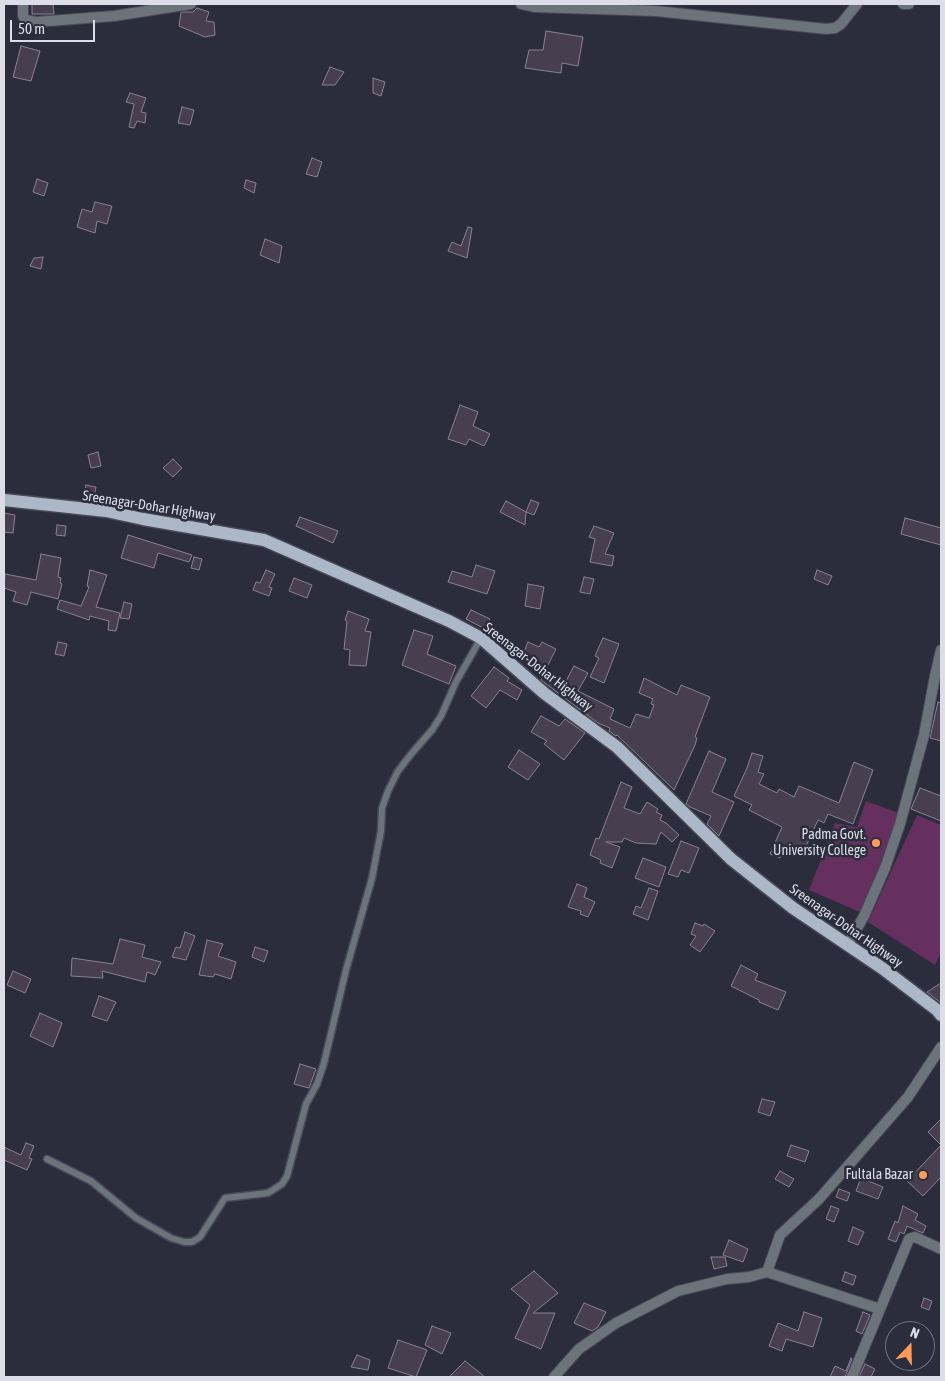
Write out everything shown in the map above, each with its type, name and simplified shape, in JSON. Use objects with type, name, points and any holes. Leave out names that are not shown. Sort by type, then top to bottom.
[{"type":"main road","name":"Sreenagar-Dohar Highway","points":[[4,500],[106,511],[143,520],[264,540],[405,601],[481,638],[544,693],[617,747],[731,859],[793,908],[848,944],[941,1014]]},
{"type":"street","points":[[23,4],[23,16],[26,20],[36,22],[114,16],[190,4]]},
{"type":"street","points":[[520,4],[534,7],[656,11],[826,29],[835,28],[841,24],[857,4]]},
{"type":"street","points":[[903,4],[909,4]]},
{"type":"street","points":[[848,944],[864,916],[885,868],[900,824],[924,735],[941,650]]},
{"type":"street","points":[[766,1272],[780,1235],[819,1199],[908,1097],[941,1047]]},
{"type":"street","points":[[852,1377],[909,1239],[915,1237],[941,1249]]},
{"type":"street","points":[[554,1377],[580,1350],[616,1323],[678,1290],[727,1279],[749,1277],[766,1272],[880,1309]]},
{"type":"lane","points":[[47,1159],[91,1181],[136,1218],[171,1238],[184,1242],[192,1242],[200,1237],[225,1198],[268,1193],[282,1184],[287,1176],[306,1104],[317,1084],[324,1063],[346,970],[372,878],[381,831],[382,808],[388,791],[398,772],[441,716],[456,682],[481,638]]},
{"type":"shaded area","points":[[866,801],[899,813],[862,913],[809,890],[835,823],[857,827]]},
{"type":"shaded area","points":[[917,815],[941,825],[941,952],[935,965],[868,922]]},
{"type":"building","points":[[32,4],[53,4],[54,14],[32,14]]},
{"type":"building","points":[[197,8],[209,12],[206,21],[214,22],[215,35],[205,37],[179,26],[181,12],[193,12]]},
{"type":"building","points":[[546,31],[583,37],[578,66],[562,63],[561,73],[525,68],[529,50],[543,50]]},
{"type":"building","points":[[21,46],[40,51],[31,81],[13,77]]},
{"type":"building","points":[[330,67],[344,72],[335,85],[322,85]]},
{"type":"building","points":[[373,78],[385,82],[381,96],[373,93]]},
{"type":"building","points":[[130,93],[146,98],[141,112],[146,113],[145,123],[137,121],[134,128],[129,127],[134,104],[126,102]]},
{"type":"building","points":[[182,107],[194,110],[190,125],[178,123]]},
{"type":"building","points":[[312,158],[322,162],[317,177],[306,174]]},
{"type":"building","points":[[37,179],[48,183],[44,196],[33,192]]},
{"type":"building","points":[[246,180],[256,183],[254,193],[244,188]]},
{"type":"building","points":[[95,202],[112,206],[107,224],[97,221],[95,233],[77,227],[82,209],[92,212]]},
{"type":"building","points":[[468,227],[472,228],[467,258],[448,251],[452,242],[461,246]]},
{"type":"building","points":[[265,239],[282,246],[279,263],[260,255]]},
{"type":"building","points":[[43,257],[41,269],[30,266],[34,258]]},
{"type":"building","points":[[460,405],[478,412],[473,426],[490,434],[484,446],[469,439],[466,445],[448,439]]},
{"type":"building","points":[[98,452],[101,466],[91,468],[88,455]]},
{"type":"building","points":[[173,459],[182,468],[173,477],[163,468]]},
{"type":"building","points":[[86,485],[96,487],[94,497],[84,494]]},
{"type":"building","points":[[531,500],[539,503],[534,515],[526,512]]},
{"type":"building","points":[[506,501],[526,512],[525,525],[500,512]]},
{"type":"building","points":[[4,513],[15,515],[13,533],[4,532]]},
{"type":"building","points":[[300,517],[338,531],[333,543],[296,526]]},
{"type":"building","points":[[905,518],[941,528],[941,545],[901,534]]},
{"type":"building","points":[[57,525],[66,526],[65,536],[56,535]]},
{"type":"building","points":[[594,526],[614,533],[605,554],[614,556],[612,566],[590,562],[595,539],[589,537]]},
{"type":"building","points":[[128,535],[192,555],[189,562],[158,553],[154,568],[121,558]]},
{"type":"building","points":[[41,554],[61,558],[58,577],[61,578],[60,583],[62,584],[58,599],[31,592],[27,605],[13,601],[16,592],[4,588],[5,574],[36,580]]},
{"type":"building","points":[[194,557],[202,559],[199,570],[191,568]]},
{"type":"building","points":[[476,565],[495,571],[487,594],[448,582],[452,571],[472,577]]},
{"type":"building","points":[[90,570],[107,575],[96,607],[120,613],[116,631],[108,630],[109,621],[90,616],[89,620],[57,609],[60,600],[81,606],[89,587],[87,586]]},
{"type":"building","points":[[266,570],[275,574],[269,587],[272,588],[269,596],[253,590],[256,582],[260,583]]},
{"type":"building","points":[[817,570],[832,576],[828,585],[814,579]]},
{"type":"building","points":[[584,577],[594,579],[590,594],[580,592]]},
{"type":"building","points":[[294,578],[312,585],[307,598],[289,591]]},
{"type":"building","points":[[528,584],[544,587],[540,609],[525,606]]},
{"type":"building","points":[[124,602],[132,604],[129,619],[120,618]]},
{"type":"building","points":[[471,610],[490,619],[485,629],[466,619]]},
{"type":"building","points":[[348,611],[369,619],[365,631],[371,632],[366,666],[349,665],[350,650],[344,649],[347,621],[345,620]]},
{"type":"building","points":[[414,630],[433,636],[427,654],[456,666],[449,684],[402,665]]},
{"type":"building","points":[[603,638],[619,644],[604,683],[590,677],[599,658],[595,656]]},
{"type":"building","points":[[58,642],[67,644],[64,656],[55,654]]},
{"type":"building","points":[[528,642],[539,647],[542,642],[556,649],[546,669],[521,659]]},
{"type":"building","points":[[574,666],[588,673],[578,691],[614,709],[610,719],[630,728],[636,714],[649,718],[654,705],[651,704],[653,699],[639,693],[644,678],[677,695],[681,685],[710,697],[695,737],[697,738],[695,745],[674,790],[617,735],[609,731],[610,728],[598,723],[541,680],[545,673],[565,683]]},
{"type":"building","points":[[494,667],[509,678],[507,681],[522,690],[517,700],[500,690],[486,708],[471,696]]},
{"type":"building","points":[[938,702],[941,703],[941,741],[930,738]]},
{"type":"building","points":[[541,716],[559,726],[565,719],[585,733],[564,760],[544,744],[547,741],[531,732]]},
{"type":"building","points":[[519,750],[540,764],[528,780],[508,767]]},
{"type":"building","points":[[709,751],[726,759],[712,792],[734,802],[719,836],[707,824],[711,816],[686,804]]},
{"type":"building","points":[[752,753],[763,756],[758,772],[764,774],[759,784],[777,793],[779,789],[794,797],[799,786],[839,803],[854,762],[873,770],[853,824],[828,814],[824,823],[818,820],[802,855],[784,847],[780,858],[770,854],[782,827],[749,810],[752,805],[734,796]]},
{"type":"building","points":[[621,782],[632,787],[624,808],[640,814],[647,802],[658,809],[656,812],[662,815],[660,820],[679,835],[672,842],[661,832],[656,844],[636,843],[624,838],[622,842],[606,842],[620,847],[612,868],[600,863],[601,860],[590,855],[596,838],[599,839]]},
{"type":"building","points":[[920,788],[941,796],[941,821],[911,809]]},
{"type":"building","points":[[681,841],[699,848],[689,873],[681,870],[678,877],[668,874]]},
{"type":"building","points":[[643,858],[666,867],[659,887],[635,878]]},
{"type":"building","points":[[577,884],[587,888],[584,897],[595,902],[588,917],[580,914],[581,911],[568,907]]},
{"type":"building","points":[[649,888],[658,891],[648,920],[633,914],[636,906],[641,908]]},
{"type":"building","points":[[695,923],[703,926],[704,924],[715,931],[700,952],[690,945],[696,936],[691,934]]},
{"type":"building","points":[[185,932],[195,936],[186,960],[172,957],[176,947],[180,948]]},
{"type":"building","points":[[120,939],[145,945],[142,957],[161,962],[155,975],[147,972],[145,982],[102,971],[103,978],[71,976],[72,958],[113,964]]},
{"type":"building","points":[[207,940],[223,944],[218,956],[236,962],[231,979],[215,974],[213,977],[199,975]]},
{"type":"building","points":[[255,947],[268,951],[264,962],[252,957]]},
{"type":"building","points":[[741,965],[758,974],[755,980],[786,992],[778,1010],[759,1002],[759,1000],[731,986]]},
{"type":"building","points":[[13,971],[31,979],[25,993],[7,985]]},
{"type":"building","points":[[941,983],[941,1003],[927,992]]},
{"type":"building","points":[[99,996],[116,1002],[107,1021],[92,1016]]},
{"type":"building","points":[[40,1013],[62,1023],[53,1047],[30,1036]]},
{"type":"building","points":[[300,1064],[316,1069],[309,1088],[294,1084]]},
{"type":"building","points":[[762,1099],[775,1102],[770,1116],[758,1112]]},
{"type":"building","points":[[941,1119],[941,1145],[928,1132]]},
{"type":"building","points":[[26,1143],[34,1146],[29,1158],[32,1159],[27,1170],[4,1160],[4,1147],[21,1155]]},
{"type":"building","points":[[791,1145],[809,1151],[805,1162],[787,1156]]},
{"type":"building","points":[[941,1145],[941,1177],[923,1196],[907,1181]]},
{"type":"building","points":[[780,1171],[794,1179],[789,1187],[775,1179]]},
{"type":"building","points":[[861,1178],[883,1187],[878,1199],[856,1191]]},
{"type":"building","points":[[839,1189],[850,1193],[847,1201],[836,1197]]},
{"type":"building","points":[[831,1206],[839,1209],[834,1222],[826,1219]]},
{"type":"building","points":[[903,1206],[918,1214],[915,1220],[926,1226],[923,1233],[907,1226],[904,1234],[900,1232],[896,1242],[888,1239],[895,1221],[898,1223]]},
{"type":"building","points":[[853,1227],[864,1232],[858,1245],[848,1241]]},
{"type":"building","points":[[729,1240],[748,1249],[743,1262],[723,1255]]},
{"type":"building","points":[[711,1257],[725,1257],[727,1266],[714,1269]]},
{"type":"building","points":[[534,1271],[558,1293],[533,1313],[555,1313],[541,1349],[515,1338],[530,1305],[511,1289]]},
{"type":"building","points":[[845,1272],[856,1276],[853,1285],[842,1281]]},
{"type":"building","points":[[924,1298],[932,1301],[929,1310],[921,1307]]},
{"type":"building","points":[[584,1303],[606,1312],[598,1327],[592,1331],[574,1323]]},
{"type":"building","points":[[804,1312],[822,1318],[813,1347],[786,1339],[782,1351],[769,1346],[778,1323],[798,1331]]},
{"type":"building","points":[[863,1312],[870,1315],[862,1334],[856,1331]]},
{"type":"building","points":[[432,1326],[451,1333],[442,1354],[425,1345]]},
{"type":"building","points":[[398,1340],[427,1350],[416,1377],[388,1368]]},
{"type":"building","points":[[357,1355],[370,1360],[368,1370],[351,1367]]},
{"type":"building","points":[[851,1358],[845,1377],[830,1377],[835,1366],[846,1371]]},
{"type":"building","points":[[465,1361],[485,1377],[449,1377]]},
{"type":"building","points":[[865,1364],[875,1369],[871,1377],[859,1377]]},
{"type":"place","name":"Padma Govt. University College","points":[[876,843]]},
{"type":"place","name":"Fultala Bazar","points":[[923,1175]]}]
